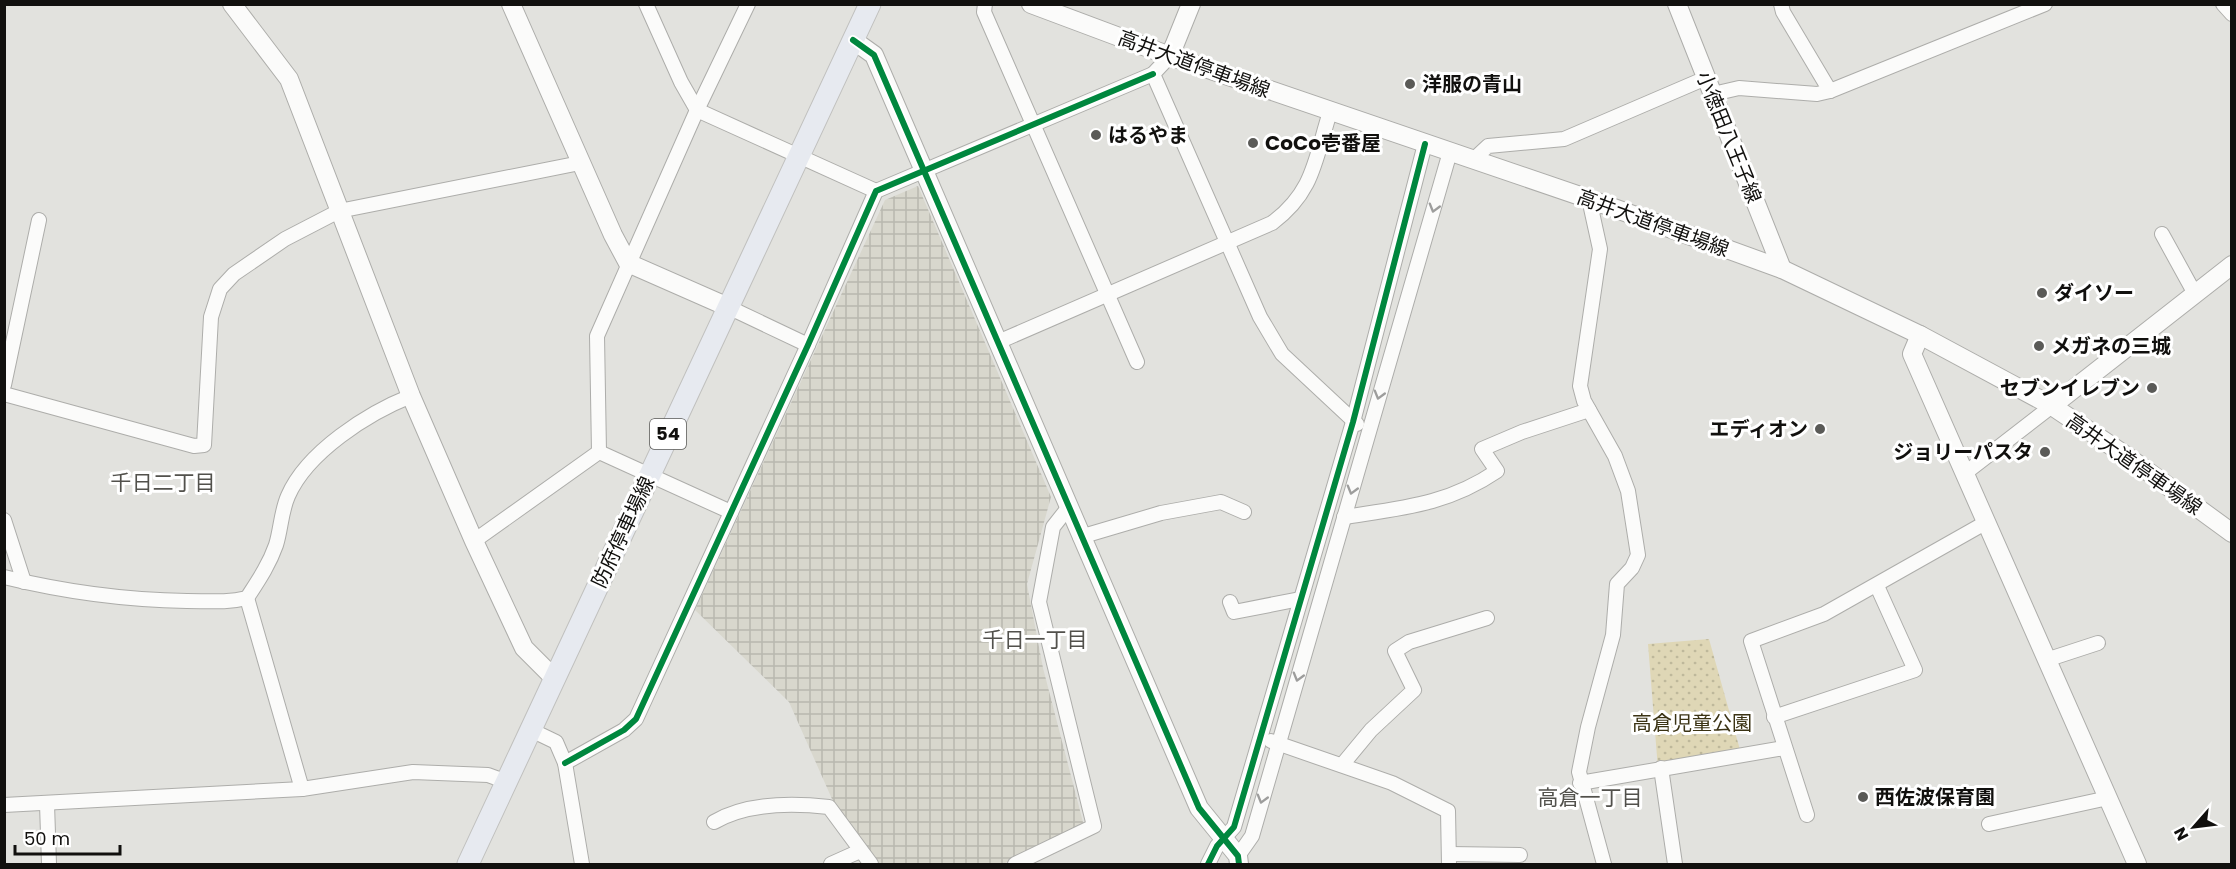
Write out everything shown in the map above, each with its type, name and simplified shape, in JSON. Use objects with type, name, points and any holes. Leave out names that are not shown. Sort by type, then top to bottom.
[{"type":"main road","name":"防府停車場線","points":[[468,864],[870,4]]},
{"type":"street","points":[[232,4],[289,79],[411,396],[474,541],[524,648],[555,679]]},
{"type":"street","points":[[511,4],[580,163],[628,263],[808,345]]},
{"type":"street","points":[[646,4],[681,82],[697,110],[876,191]]},
{"type":"street","points":[[599,452],[597,336],[697,110],[748,4]]},
{"type":"street","points":[[985,4],[984,12],[1137,362]]},
{"type":"street","name":"高井大道停車場線","points":[[1031,4],[1170,56],[1589,199],[1782,269],[1920,335],[2052,406],[2128,457],[2232,533]]},
{"type":"street","points":[[565,763],[624,730],[636,719],[808,345],[876,191],[1153,74],[1170,56],[1191,4]]},
{"type":"street","name":"小徳田八王子線","points":[[1677,4],[1782,269]]},
{"type":"street","points":[[1781,4],[1783,12],[1830,91]]},
{"type":"street","points":[[1473,160],[1488,146],[1564,139],[1709,86],[1817,94],[1830,91],[2046,4]]},
{"type":"street","points":[[2223,4],[2232,14]]},
{"type":"street","points":[[853,40],[874,55],[922,171],[1199,808],[1239,860],[1252,836],[1450,152]]},
{"type":"street","points":[[1153,74],[1260,318],[1282,354],[1368,434]]},
{"type":"street","points":[[998,342],[1272,224],[1289,210],[1307,188],[1330,112]]},
{"type":"street","points":[[1208,864],[1217,846],[1234,827],[1353,422],[1425,144]]},
{"type":"street","points":[[4,394],[194,446],[204,445],[211,317],[220,289],[234,274],[285,239],[339,212],[580,163]]},
{"type":"street","points":[[1589,199],[1600,249],[1580,386],[1589,410],[1615,456],[1628,491],[1638,555],[1632,568],[1617,584],[1613,635],[1588,727],[1579,772],[1580,783],[1605,864]]},
{"type":"street","points":[[5,381],[30,273],[39,220]]},
{"type":"street","points":[[2162,234],[2194,294]]},
{"type":"street","points":[[1964,474],[2232,265]]},
{"type":"street","points":[[1920,335],[1912,354],[1985,523],[2109,798],[2136,864]]},
{"type":"street","points":[[4,577],[59,590],[142,600],[232,602],[247,598],[266,569],[277,543],[281,514],[298,478],[360,422],[385,406],[411,396]]},
{"type":"street","points":[[1344,517],[1445,499],[1476,485],[1497,471],[1482,449],[1522,432],[1589,410]]},
{"type":"street","points":[[599,452],[730,512]]},
{"type":"street","points":[[474,541],[599,452]]},
{"type":"street","points":[[1080,537],[1161,513],[1221,502],[1244,512]]},
{"type":"street","points":[[1015,864],[1094,826],[1039,602],[1053,527],[1068,508]]},
{"type":"street","points":[[4,520],[24,582]]},
{"type":"street","points":[[1807,815],[1751,641],[1824,614],[1985,523]]},
{"type":"street","points":[[1774,717],[1914,670],[1877,586]]},
{"type":"street","points":[[247,598],[302,789]]},
{"type":"street","points":[[1230,602],[1234,612],[1300,598]]},
{"type":"street","points":[[1342,765],[1371,730],[1414,690],[1395,651],[1409,642],[1488,618]]},
{"type":"street","points":[[2046,660],[2098,643]]},
{"type":"street","points":[[531,730],[556,742],[565,763],[582,864]]},
{"type":"street","points":[[1260,739],[1278,743],[1392,783],[1448,811],[1449,859],[1520,855]]},
{"type":"street","points":[[1580,783],[1784,748]]},
{"type":"street","points":[[1661,768],[1675,864]]},
{"type":"street","points":[[4,806],[302,789],[413,772],[488,775],[507,782]]},
{"type":"street","points":[[1989,824],[2109,798]]},
{"type":"street","points":[[47,804],[50,864]]},
{"type":"street","points":[[714,822],[728,814],[757,809],[804,804],[829,807],[871,864]]},
{"type":"street","points":[[831,864],[860,851]]},
{"type":"shaded area","points":[[918,186],[1051,497],[1027,584],[1043,668],[1084,826],[1003,864],[879,864],[864,848],[836,808],[789,702],[695,610],[885,200]]},
{"type":"green space","name":"高倉児童公園","points":[[1709,639],[1742,757],[1658,769],[1648,644]]},
{"type":"cycle path","points":[[853,40],[874,55],[1199,808],[1238,856],[1239,864]]},
{"type":"cycle path","points":[[565,763],[624,730],[636,719],[808,345],[876,191],[1153,74]]},
{"type":"cycle path","points":[[1208,864],[1217,846],[1234,827],[1353,422],[1425,144]]},
{"type":"place","name":"洋服の青山","points":[[1410,84]]},
{"type":"place","name":"はるやま","points":[[1096,135]]},
{"type":"place","name":"CoCo壱番屋","points":[[1253,143]]},
{"type":"place","name":"ダイソー","points":[[2042,293]]},
{"type":"place","name":"メガネの三城","points":[[2039,346]]},
{"type":"place","name":"セブンイレブン","points":[[2152,388]]},
{"type":"place","name":"エディオン","points":[[1820,429]]},
{"type":"place","name":"ジョリーパスタ","points":[[2045,452]]},
{"type":"place","name":"西佐波保育園","points":[[1863,797]]},
{"type":"district","name":"千日二丁目","points":[[163,483]]},
{"type":"district","name":"千日一丁目","points":[[1035,640]]},
{"type":"district","name":"高倉一丁目","points":[[1590,798]]}]
